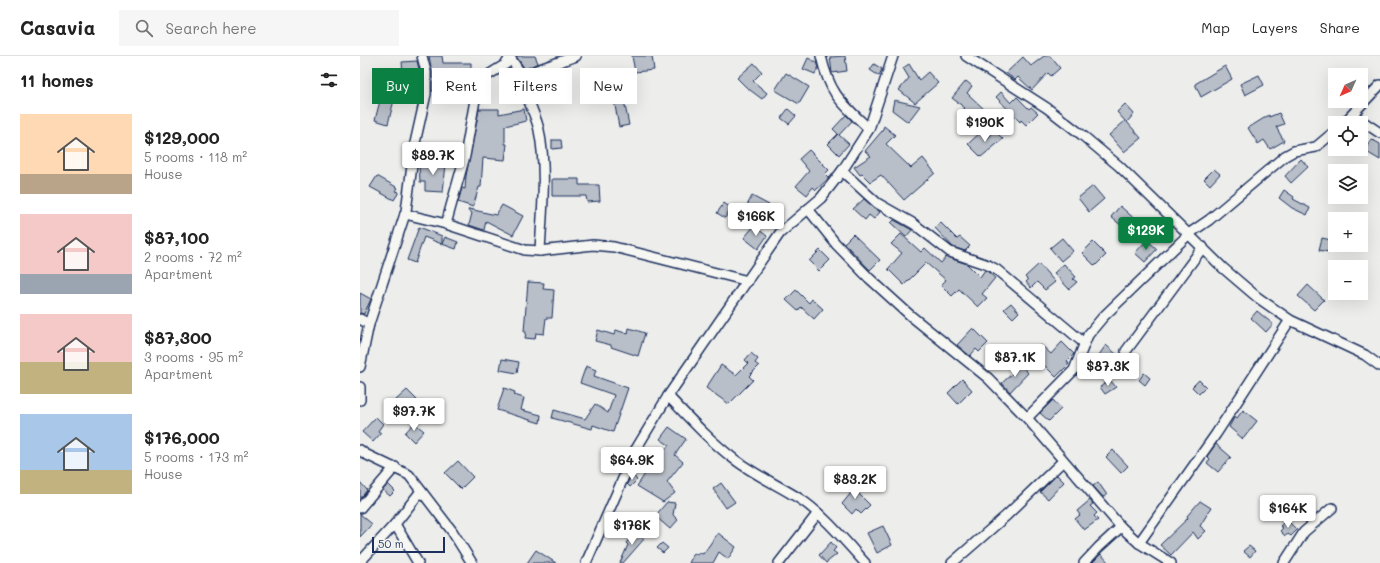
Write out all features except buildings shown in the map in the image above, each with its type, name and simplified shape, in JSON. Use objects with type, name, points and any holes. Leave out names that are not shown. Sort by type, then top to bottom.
[{"type":"street","points":[[360,366],[369,324],[405,214],[416,143],[426,94],[426,72],[422,56]]},
{"type":"street","points":[[543,68],[576,56]]},
{"type":"street","points":[[821,56],[832,91],[842,103],[869,129]]},
{"type":"street","points":[[586,563],[636,449],[668,396],[780,233],[821,198],[842,171],[869,129],[893,56]]},
{"type":"street","points":[[966,56],[1047,108],[1082,135],[1124,171],[1203,247],[1257,296],[1290,320],[1365,355],[1380,366]]},
{"type":"street","points":[[446,224],[465,156],[478,83],[480,80],[506,64],[509,57]]},
{"type":"street","points":[[509,57],[517,68]]},
{"type":"street","points":[[1380,84],[1376,97],[1353,115],[1380,133]]},
{"type":"street","points":[[530,104],[539,130],[541,149],[543,190],[540,251]]},
{"type":"street","points":[[1027,418],[1074,370],[1084,343],[1103,317],[1190,233],[1208,220],[1285,156],[1294,151],[1316,147],[1328,137]]},
{"type":"street","points":[[842,171],[877,203],[914,224],[950,252],[988,265],[997,270],[1084,343]]},
{"type":"street","points":[[808,209],[836,244],[869,278],[911,316],[988,378],[1027,418],[1121,527],[1139,543],[1171,563]]},
{"type":"street","points":[[405,214],[446,224],[525,250],[540,251],[593,245],[614,247],[748,281]]},
{"type":"street","points":[[1126,351],[1164,303],[1203,247]]},
{"type":"street","points":[[360,319],[369,324]]},
{"type":"street","points":[[1139,543],[1216,434],[1290,320]]},
{"type":"street","points":[[360,387],[360,400]]},
{"type":"street","points":[[668,396],[704,433],[734,459],[757,476],[800,499],[818,513],[865,563]]},
{"type":"street","points":[[360,450],[365,454],[396,467],[409,475],[452,531],[472,563]]},
{"type":"street","points":[[952,563],[1007,515],[1063,461]]},
{"type":"street","points":[[360,508],[396,467]]},
{"type":"street","points":[[360,562],[395,524],[421,491]]},
{"type":"street","points":[[1284,563],[1304,532],[1332,508]]},
{"type":"street","points":[[779,563],[818,513]]},
{"type":"street","points":[[395,524],[418,563]]},
{"type":"street","points":[[1084,563],[1121,527]]}]
